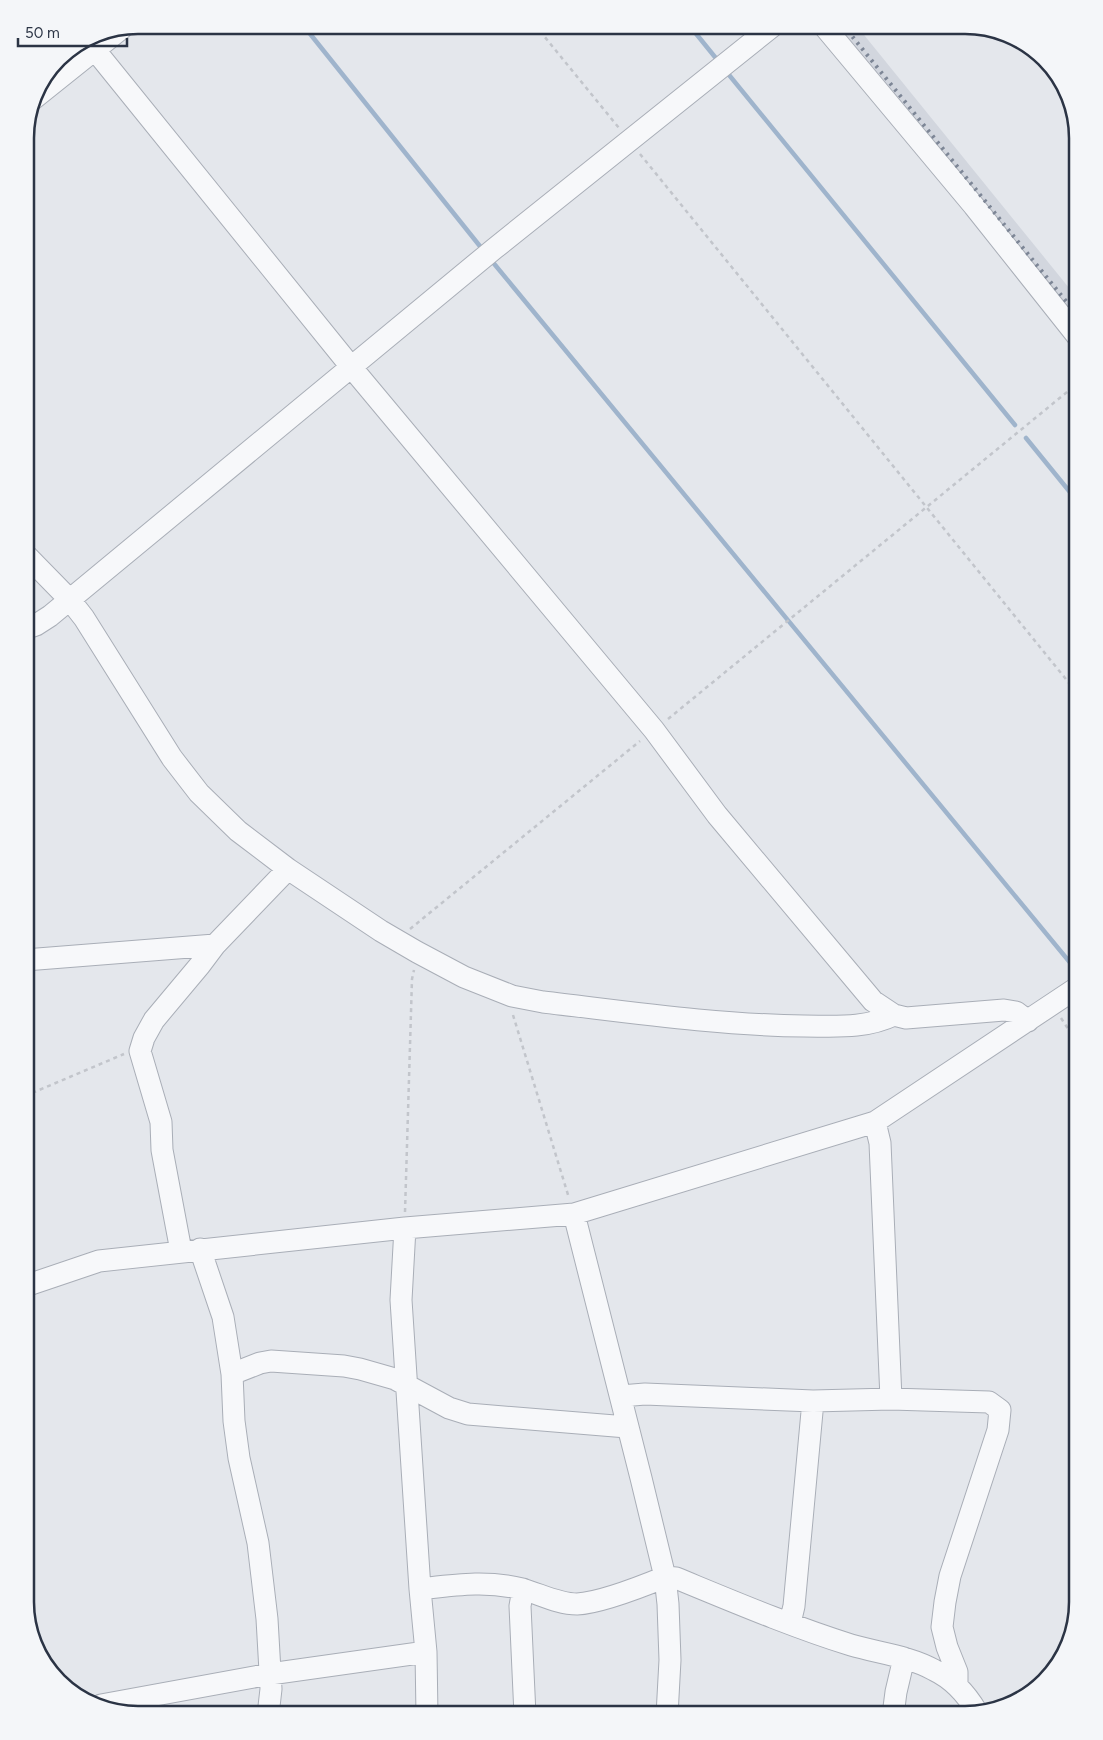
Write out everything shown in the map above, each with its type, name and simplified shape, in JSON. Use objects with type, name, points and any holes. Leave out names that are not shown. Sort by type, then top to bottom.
[{"type":"street","points":[[34,626],[70,600],[494,249],[763,34]]},
{"type":"street","points":[[831,34],[974,206],[1069,325]]},
{"type":"street","points":[[92,45],[352,368],[654,730],[717,815],[873,1001],[894,1015],[906,1018],[1004,1010],[1016,1012],[1028,1021]]},
{"type":"street","points":[[48,84],[88,47]]},
{"type":"street","points":[[34,563],[70,600],[84,618],[172,758],[199,793],[238,831],[288,870],[408,947],[464,977],[512,996],[542,1002],[771,1026],[852,1026],[882,1021],[894,1015]]},
{"type":"street","points":[[269,1706],[271,1689],[267,1619],[258,1543],[234,1421],[232,1374],[223,1317],[191,1250],[162,1150],[161,1122],[140,1051],[144,1038],[154,1020],[215,945],[288,870]]},
{"type":"street","points":[[34,959],[215,945]]},
{"type":"street","points":[[34,1283],[99,1261],[405,1228],[574,1214],[876,1122],[1069,993]]},
{"type":"street","points":[[876,1122],[880,1144],[891,1400]]},
{"type":"street","points":[[574,1214],[665,1577],[670,1660],[667,1706]]},
{"type":"street","points":[[405,1228],[401,1300],[420,1589],[426,1652],[427,1706]]},
{"type":"street","points":[[232,1374],[260,1363],[271,1361],[344,1366],[395,1379],[449,1408],[468,1414],[627,1427]]},
{"type":"street","points":[[621,1396],[645,1394],[813,1401],[990,1402],[1000,1410],[998,1430],[950,1576],[945,1602],[942,1627],[956,1672],[957,1686]]},
{"type":"street","points":[[790,1623],[794,1606],[813,1401]]},
{"type":"street","points":[[420,1589],[476,1583],[523,1589],[551,1599],[577,1604],[598,1600],[665,1577],[676,1578],[790,1623],[850,1644],[904,1658],[935,1670],[957,1686],[973,1706]]},
{"type":"street","points":[[523,1589],[520,1606],[525,1706]]},
{"type":"street","points":[[112,1703],[270,1674],[426,1652]]},
{"type":"street","points":[[894,1706],[904,1658]]},
{"type":"path","points":[[542,34],[1069,683]]},
{"type":"path","points":[[405,1228],[412,979],[408,947],[419,922],[1069,389]]},
{"type":"path","points":[[512,996],[513,1018],[574,1214]]},
{"type":"path","points":[[1052,1005],[1069,1030]]},
{"type":"path","points":[[34,1092],[141,1047]]},
{"type":"shaded area","points":[[838,34],[863,34],[1069,288],[1069,317]]},
{"type":"waterway","points":[[310,34],[483,250]]},
{"type":"waterway","points":[[696,34],[719,62]]},
{"type":"waterway","points":[[725,70],[1015,425]]},
{"type":"waterway","points":[[491,260],[1069,961]]},
{"type":"waterway","points":[[1026,438],[1069,491]]},
{"type":"railway","points":[[850,34],[1069,305]]}]
